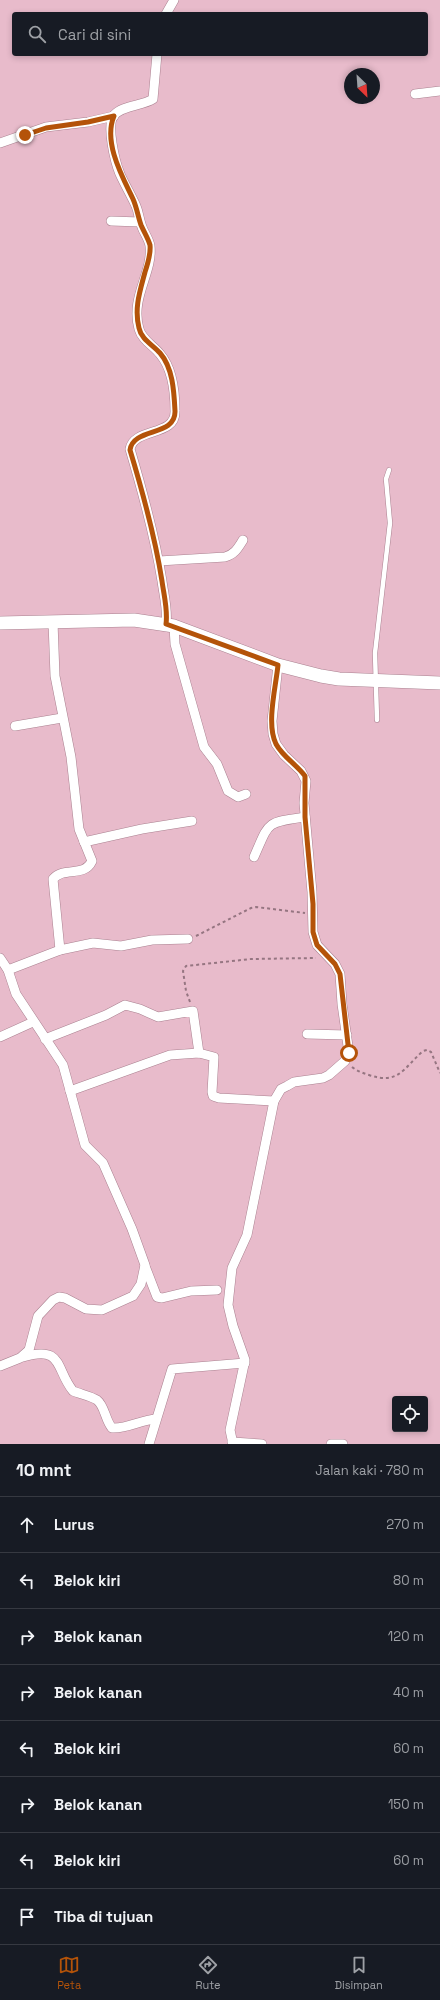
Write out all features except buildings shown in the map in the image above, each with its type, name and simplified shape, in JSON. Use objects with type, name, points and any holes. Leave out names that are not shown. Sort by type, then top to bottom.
[{"type":"street","points":[[167,12],[174,0]]},
{"type":"street","points":[[0,143],[46,128],[88,122],[114,116],[120,111],[146,103],[153,99],[157,56]]},
{"type":"street","points":[[415,94],[440,90]]},
{"type":"street","points":[[114,116],[110,130],[119,172],[133,198],[140,222],[150,245],[150,255],[138,301],[139,330],[144,338],[160,353],[169,368],[175,413],[172,423],[167,427],[137,439],[131,446],[130,450],[145,499],[159,560],[167,612],[174,644],[204,747],[217,764],[228,791],[238,797],[246,794]]},
{"type":"street","points":[[111,221],[140,222]]},
{"type":"street","points":[[159,560],[225,557],[236,551],[243,540]]},
{"type":"street","points":[[0,623],[134,620],[170,625],[278,665],[340,679],[440,683]]},
{"type":"street","points":[[53,622],[55,676],[62,718],[71,757],[79,829],[92,861],[83,871],[58,874],[53,878],[52,882],[60,950]]},
{"type":"street","points":[[262,1444],[232,1443],[231,1426],[245,1363],[245,1355],[233,1326],[228,1305],[232,1268],[247,1235],[274,1101],[281,1089],[294,1082],[323,1078],[345,1061],[349,1053],[342,1004],[340,974],[338,969],[314,939],[305,817],[305,776],[284,755],[276,744],[273,734],[272,721],[278,665]]},
{"type":"street","points":[[15,726],[62,718]]},
{"type":"street","points":[[254,857],[267,828],[271,824],[305,817]]},
{"type":"street","points":[[84,842],[142,829],[192,821]]},
{"type":"street","points":[[8,970],[60,950],[93,942],[121,946],[152,940],[188,939]]},
{"type":"street","points":[[0,958],[8,970],[16,994],[33,1022],[63,1065],[85,1145],[102,1163],[132,1229],[157,1297],[162,1298],[199,1290],[217,1290]]},
{"type":"street","points":[[45,1039],[106,1015],[125,1005],[140,1009],[158,1017],[193,1011],[199,1053]]},
{"type":"street","points":[[0,1037],[33,1022]]},
{"type":"street","points":[[307,1034],[347,1035]]},
{"type":"street","points":[[70,1091],[170,1055],[199,1053],[214,1057],[213,1096],[219,1098],[274,1101]]},
{"type":"street","points":[[20,1358],[29,1350],[38,1316],[53,1300],[59,1297],[65,1298],[86,1309],[102,1310],[133,1296],[141,1284],[145,1265]]},
{"type":"street","points":[[0,1366],[35,1353],[53,1357],[60,1365],[73,1391],[96,1399],[100,1403],[108,1423],[112,1428],[129,1427],[147,1420],[156,1419]]},
{"type":"street","points":[[149,1444],[172,1369],[245,1363]]},
{"type":"street","points":[[331,1444],[343,1444]]},
{"type":"lane","points":[[376,720],[375,653],[390,523],[386,479],[389,470]]},
{"type":"path","points":[[188,939],[251,908],[313,914]]},
{"type":"path","points":[[193,1011],[186,991],[183,971],[186,966],[251,959],[329,958]]},
{"type":"path","points":[[345,1061],[361,1072],[388,1080],[395,1077],[423,1051],[427,1050],[431,1052],[440,1073]]},
{"type":"route","points":[[25,135],[46,128],[88,122],[114,116],[110,130],[119,172],[133,198],[138,211],[141,226],[150,245],[150,255],[138,296],[137,320],[139,330],[144,338],[166,361],[171,376],[175,413],[172,423],[167,427],[137,439],[133,442],[130,450],[145,499],[159,560],[167,612],[166,624],[278,665],[272,721],[273,734],[276,744],[284,755],[305,776],[304,803],[313,904],[314,939],[317,945],[335,964],[340,974],[342,1004],[349,1053]]}]
